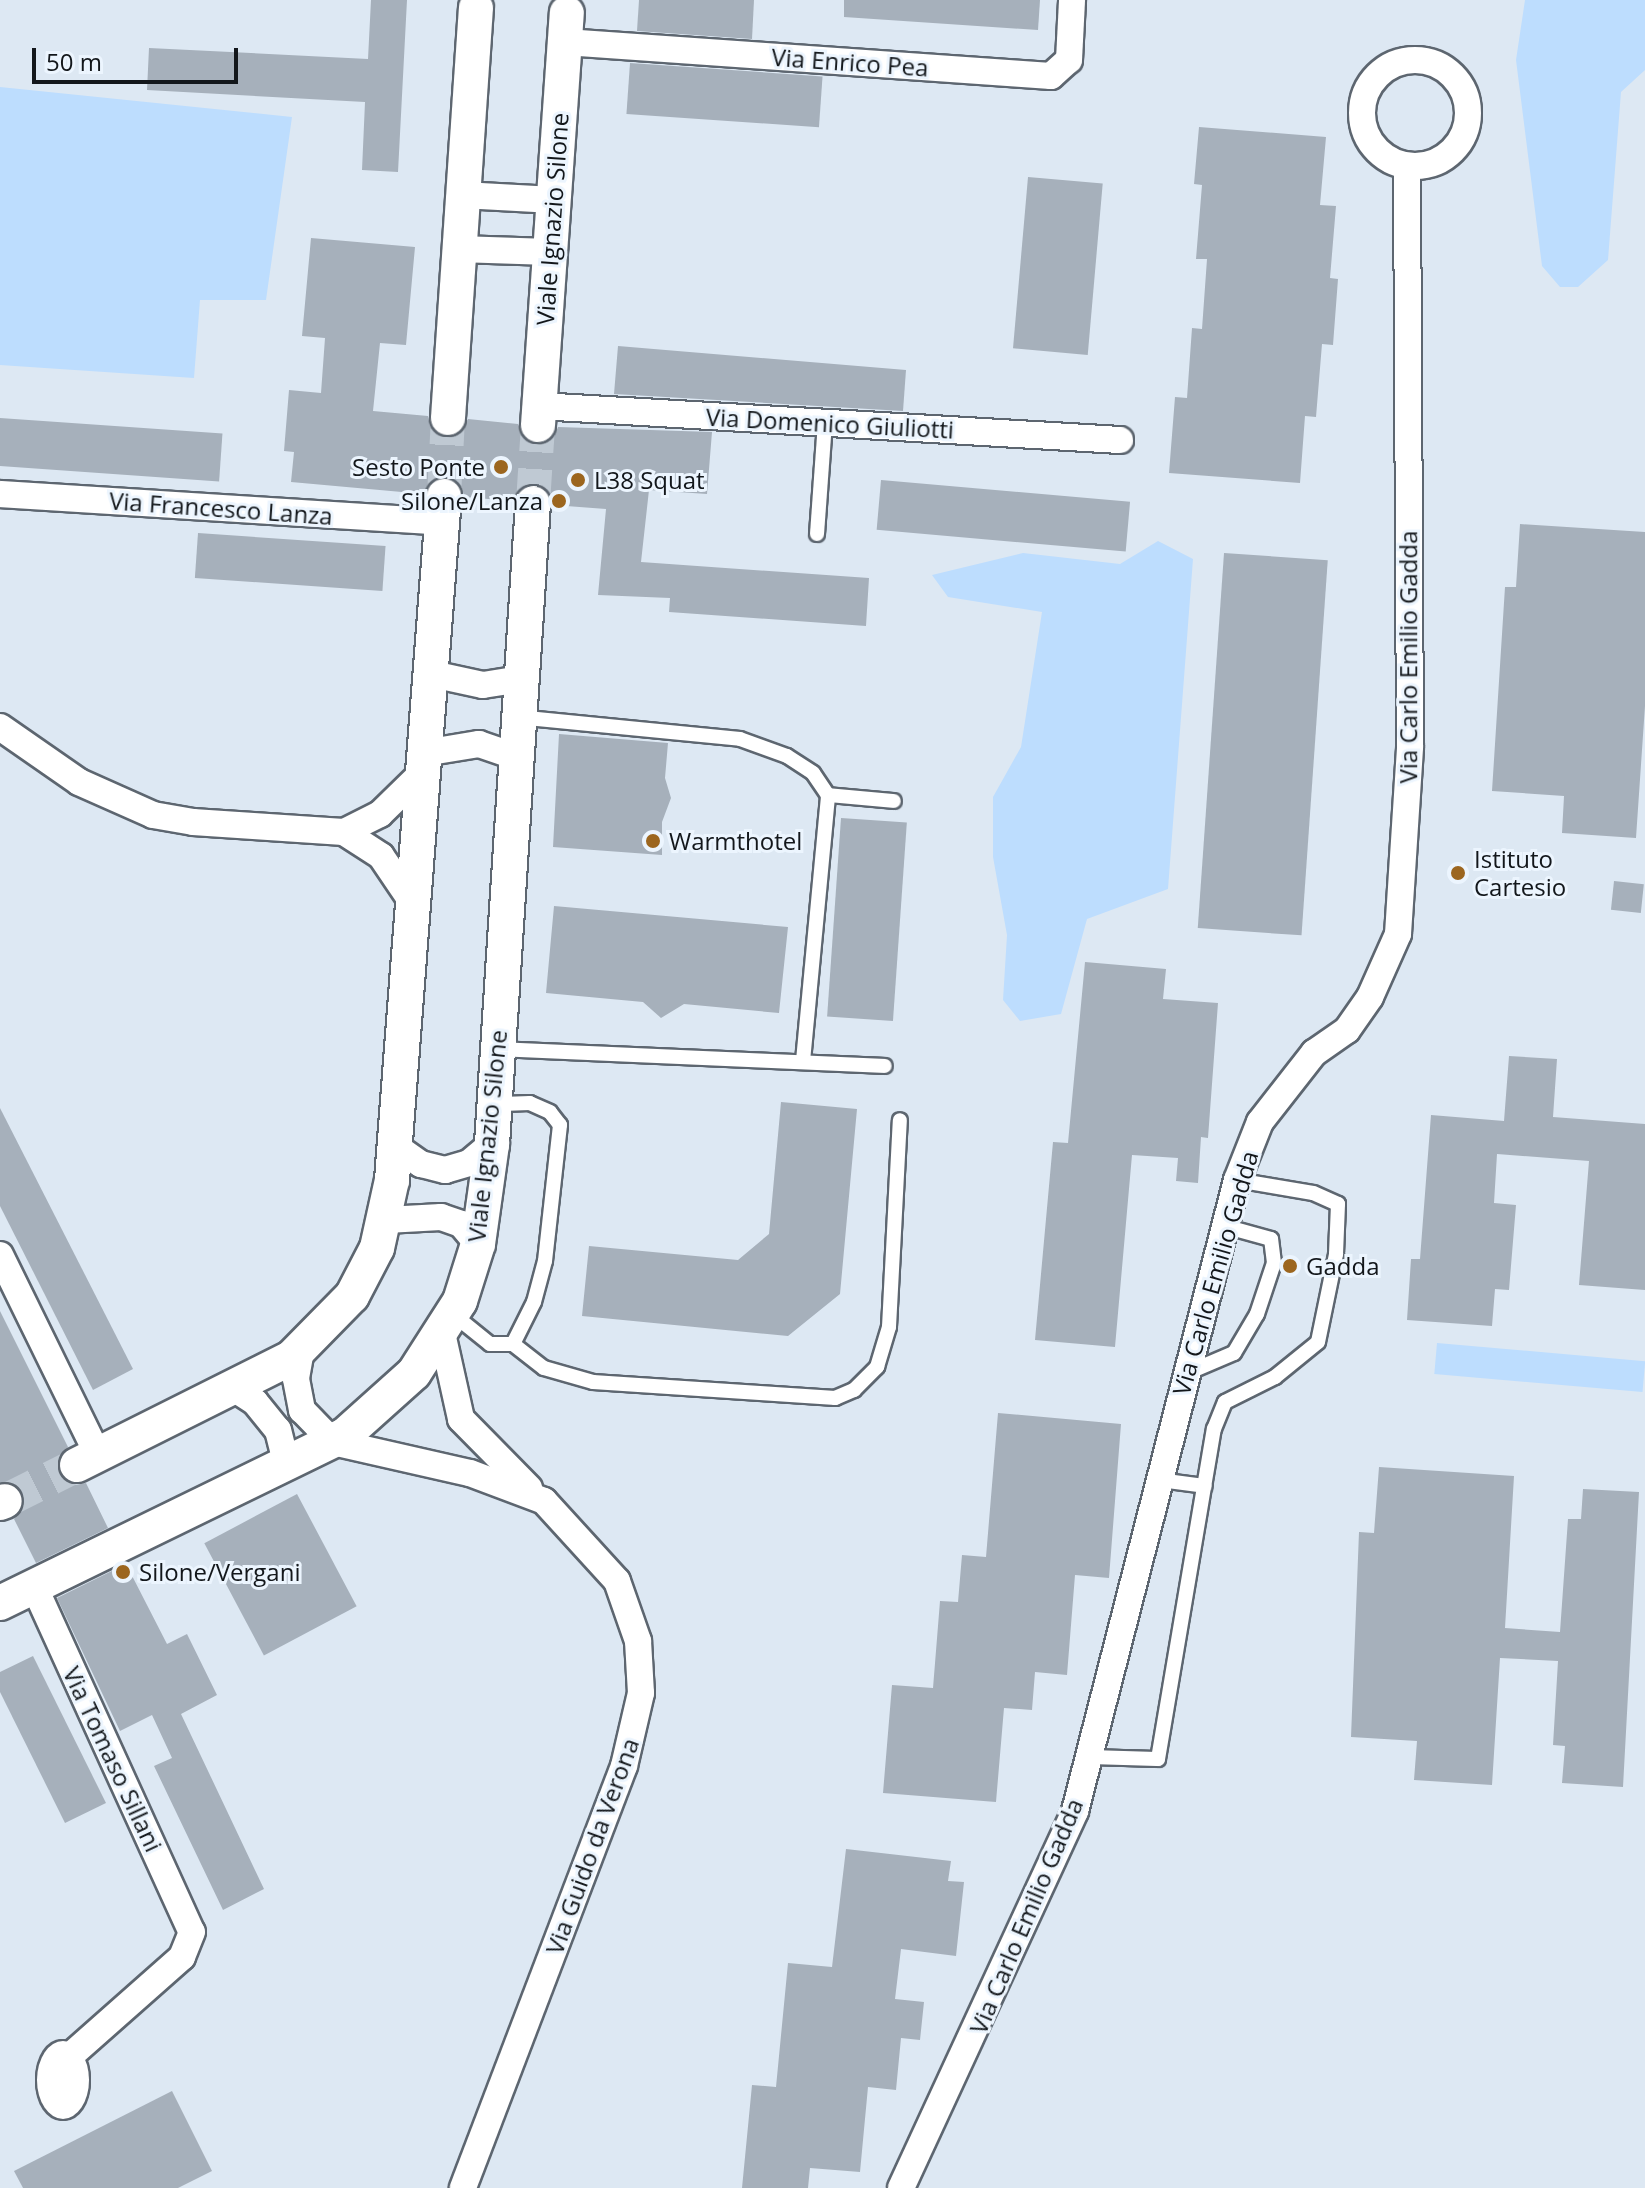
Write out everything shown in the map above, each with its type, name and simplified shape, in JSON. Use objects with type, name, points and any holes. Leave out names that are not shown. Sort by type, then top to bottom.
[{"type":"street","name":"Via Enrico Pea","points":[[566,28],[1051,76],[1069,60],[1072,0]]},
{"type":"street","points":[[448,418],[476,8]]},
{"type":"street","name":"Viale Ignazio Silone","points":[[538,416],[566,28]]},
{"type":"street","points":[[1417,59],[1449,71],[1467,101],[1468,118],[1459,142],[1441,160],[1407,166],[1390,161],[1371,142],[1361,117],[1363,99],[1383,70],[1417,59]]},
{"type":"street","name":"Via Carlo Emilio Gadda","points":[[901,2188],[1075,1811],[1237,1180],[1260,1122],[1314,1053],[1347,1030],[1370,997],[1398,934],[1410,746],[1407,166]]},
{"type":"street","points":[[462,195],[554,200]]},
{"type":"street","points":[[458,249],[550,252]]},
{"type":"street","name":"Via Domenico Giuliotti","points":[[538,416],[825,423],[1120,440]]},
{"type":"street","name":"Via Francesco Lanza","points":[[0,494],[443,509]]},
{"type":"street","name":"Viale Ignazio Silone","points":[[0,1603],[333,1442],[388,1400],[448,1324],[478,1244],[492,1144],[516,717],[533,503]]},
{"type":"street","points":[[0,1255],[87,1460],[235,1389],[301,1350],[357,1288],[386,1220],[395,1146],[443,509]]},
{"type":"street","points":[[432,674],[483,685],[519,679]]},
{"type":"street","points":[[0,727],[79,782],[153,815],[344,832],[381,856],[412,902]]},
{"type":"street","points":[[344,832],[380,814],[422,764],[479,744],[514,756]]},
{"type":"street","points":[[395,1146],[421,1164],[445,1170],[469,1163],[492,1144]]},
{"type":"street","points":[[386,1220],[441,1217],[461,1224],[478,1244]]},
{"type":"street","points":[[448,1324],[461,1419],[544,1501]]},
{"type":"street","points":[[301,1350],[296,1379],[302,1410],[333,1442]]},
{"type":"street","points":[[235,1389],[255,1402],[278,1430],[287,1466]]},
{"type":"street","name":"Via Guido da Verona","points":[[333,1442],[482,1476],[544,1501],[617,1581],[638,1641],[641,1693],[624,1766],[463,2188]]},
{"type":"street","name":"Via Tomaso Sillani","points":[[34,1586],[192,1932],[182,1957],[69,2057]]},
{"type":"lane","points":[[817,534],[825,423]]},
{"type":"lane","points":[[516,717],[740,739],[787,756],[813,773],[828,795],[803,1061]]},
{"type":"lane","points":[[828,795],[894,801]]},
{"type":"lane","points":[[497,1049],[885,1066]]},
{"type":"lane","points":[[494,1104],[530,1103],[550,1112],[560,1125],[545,1261],[534,1302],[513,1344]]},
{"type":"lane","points":[[448,1324],[490,1344],[513,1344],[544,1368],[593,1382],[835,1398],[854,1390],[877,1367],[889,1327],[900,1120]]},
{"type":"lane","points":[[1089,1757],[1158,1759],[1214,1429],[1225,1402],[1275,1377],[1318,1342],[1336,1254],[1338,1204],[1313,1193],[1237,1180]]},
{"type":"lane","points":[[1185,1374],[1234,1353],[1257,1314],[1274,1263],[1271,1239],[1224,1226]]},
{"type":"lane","points":[[1160,1480],[1205,1486]]},
{"type":"shaded area","points":[[1525,0],[1645,0],[1645,70],[1621,92],[1608,260],[1578,287],[1560,287],[1542,266],[1516,60]]},
{"type":"shaded area","points":[[0,87],[292,117],[266,300],[200,300],[194,378],[0,365]]},
{"type":"shaded area","points":[[1158,541],[1193,559],[1168,889],[1087,919],[1061,1014],[1020,1021],[1003,1000],[1007,935],[993,857],[993,797],[1021,747],[1042,612],[948,597],[932,575],[1023,553],[1120,564]]},
{"type":"shaded area","points":[[1437,1343],[1645,1361],[1643,1392],[1434,1374]]},
{"type":"building","points":[[371,0],[407,0],[398,172],[362,170],[365,102],[147,90],[149,48],[368,59]]},
{"type":"building","points":[[639,0],[754,0],[752,39],[637,31]]},
{"type":"building","points":[[844,0],[1040,0],[1038,30],[844,17]]},
{"type":"building","points":[[630,63],[823,76],[819,127],[626,114]]},
{"type":"building","points":[[1199,127],[1326,137],[1320,205],[1336,206],[1330,278],[1338,279],[1333,345],[1322,344],[1316,417],[1305,416],[1300,483],[1169,473],[1175,397],[1187,398],[1192,328],[1202,329],[1207,259],[1196,259],[1202,185],[1194,184]]},
{"type":"building","points":[[1028,177],[1103,184],[1088,355],[1013,348]]},
{"type":"building","name":"Sesto Ponte","points":[[311,238],[415,247],[406,345],[380,343],[373,411],[428,416],[430,427],[446,438],[457,436],[468,419],[518,424],[526,441],[537,445],[554,437],[558,427],[712,432],[707,494],[649,490],[641,562],[869,578],[866,626],[669,612],[670,598],[598,595],[606,509],[553,505],[550,493],[535,483],[523,486],[513,501],[464,497],[462,487],[446,476],[435,478],[424,494],[291,482],[294,452],[284,451],[289,390],[321,393],[325,338],[302,336]]},
{"type":"building","points":[[618,346],[906,370],[903,411],[614,394]]},
{"type":"building","points":[[0,418],[222,434],[219,481],[0,466]]},
{"type":"building","points":[[881,480],[1130,502],[1126,552],[877,530]]},
{"type":"building","points":[[1520,524],[1645,532],[1645,706],[1636,838],[1562,833],[1564,796],[1492,791],[1505,587],[1516,587]]},
{"type":"building","points":[[198,533],[386,546],[382,591],[195,578]]},
{"type":"building","points":[[1224,553],[1328,560],[1302,935],[1198,928]]},
{"type":"building","points":[[559,734],[668,743],[665,778],[671,798],[662,822],[662,855],[553,847]]},
{"type":"building","points":[[841,818],[907,823],[893,1021],[827,1017]]},
{"type":"building","points":[[1614,881],[1644,884],[1641,913],[1611,910]]},
{"type":"building","points":[[554,906],[788,927],[779,1013],[684,1004],[661,1018],[643,1002],[546,993]]},
{"type":"building","points":[[1085,962],[1166,969],[1163,999],[1218,1003],[1208,1138],[1201,1137],[1198,1183],[1176,1181],[1178,1158],[1132,1155],[1115,1347],[1035,1340],[1053,1142],[1068,1143]]},
{"type":"building","points":[[1509,1056],[1557,1059],[1553,1117],[1645,1124],[1645,1290],[1579,1285],[1589,1161],[1497,1154],[1494,1203],[1516,1205],[1509,1290],[1495,1289],[1492,1326],[1407,1320],[1411,1259],[1420,1259],[1431,1115],[1504,1121]]},
{"type":"building","points":[[781,1102],[857,1109],[840,1294],[788,1336],[582,1316],[589,1246],[738,1260],[769,1234]]},
{"type":"building","points":[[0,1108],[133,1369],[93,1390],[0,1206]]},
{"type":"building","points":[[0,1311],[68,1447],[57,1463],[60,1475],[75,1485],[86,1483],[108,1528],[36,1563],[14,1519],[25,1505],[23,1493],[17,1485],[0,1482]]},
{"type":"building","points":[[998,1413],[1121,1424],[1109,1578],[1075,1575],[1067,1675],[1035,1672],[1032,1710],[1004,1708],[996,1802],[883,1793],[892,1685],[933,1688],[940,1601],[958,1602],[962,1555],[986,1557]]},
{"type":"building","points":[[1379,1467],[1514,1476],[1505,1628],[1560,1632],[1568,1519],[1581,1519],[1583,1489],[1639,1492],[1623,1787],[1562,1783],[1565,1746],[1553,1745],[1558,1661],[1500,1658],[1492,1785],[1414,1780],[1417,1741],[1351,1737],[1359,1532],[1374,1533]]},
{"type":"building","points":[[297,1494],[357,1606],[264,1655],[204,1543]]},
{"type":"building","points":[[126,1564],[167,1644],[187,1634],[217,1695],[181,1714],[264,1889],[223,1910],[154,1766],[172,1758],[152,1715],[120,1731],[57,1598]]},
{"type":"building","points":[[33,1656],[106,1803],[65,1823],[0,1692],[0,1672]]},
{"type":"building","points":[[846,1849],[951,1861],[948,1881],[964,1882],[956,1956],[901,1949],[895,1999],[924,2002],[920,2040],[901,2038],[896,2090],[868,2087],[860,2172],[810,2168],[808,2188],[742,2188],[752,2085],[776,2087],[788,1963],[832,1967]]},
{"type":"building","points":[[172,2091],[212,2171],[178,2188],[23,2188],[14,2171]]},
{"type":"tunnel","points":[[444,496],[448,418]]},
{"type":"tunnel","points":[[533,503],[538,425]]},
{"type":"tunnel","points":[[5,1501],[77,1465]]},
{"type":"place","name":"Sesto Ponte","points":[[501,467]]},
{"type":"place","name":"L38 Squat","points":[[578,480]]},
{"type":"place","name":"Silone/Lanza","points":[[559,501]]},
{"type":"place","name":"Warmthotel","points":[[653,841]]},
{"type":"place","name":"Istituto Cartesio","points":[[1458,873]]},
{"type":"place","name":"Gadda","points":[[1290,1266]]},
{"type":"place","name":"Silone/Vergani","points":[[123,1572]]}]
